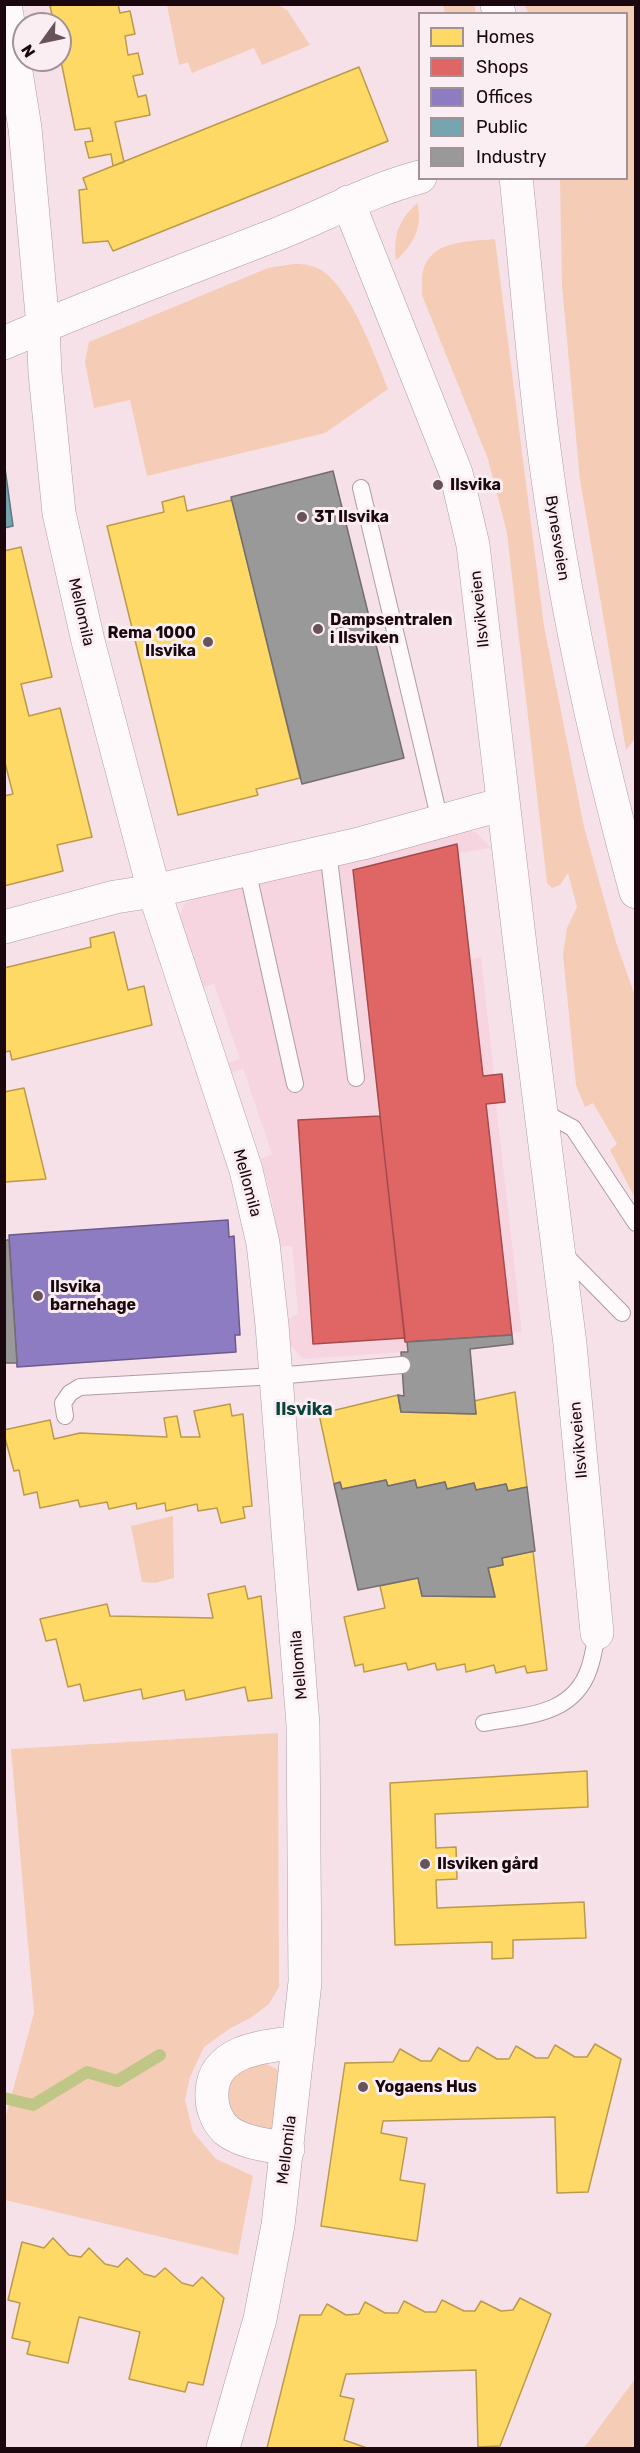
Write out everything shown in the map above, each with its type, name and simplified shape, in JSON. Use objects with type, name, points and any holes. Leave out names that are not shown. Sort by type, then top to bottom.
[{"type":"street","name":"Mellomila","points":[[5,4],[25,128],[59,513],[88,641],[154,891],[246,1170],[263,1243],[276,1376],[303,1725],[304,1982],[288,2149],[278,2225],[260,2319],[223,2448]]},
{"type":"street","points":[[4,343],[282,232],[348,202],[394,184],[418,178]]},
{"type":"street","name":"Bynesveien","points":[[516,180],[544,449],[570,616],[604,777],[636,892]]},
{"type":"street","name":"Ilsvikveien","points":[[348,202],[456,473],[473,545],[570,1344],[597,1633]]},
{"type":"street","points":[[4,927],[115,897],[154,891],[328,850],[503,804]]},
{"type":"street","points":[[288,2149],[243,2139],[226,2130],[211,2102],[212,2086],[217,2073],[226,2062],[242,2052],[257,2046],[299,2042]]},
{"type":"lane","points":[[361,488],[440,821]]},
{"type":"lane","points":[[328,850],[356,1078]]},
{"type":"lane","points":[[247,869],[295,1084]]},
{"type":"lane","points":[[541,1111],[573,1128],[636,1223]]},
{"type":"lane","points":[[557,1247],[622,1313]]},
{"type":"lane","points":[[65,1416],[63,1403],[70,1393],[80,1388],[276,1376],[402,1365]]},
{"type":"lane","points":[[484,1723],[554,1710],[564,1703],[576,1693],[589,1671],[597,1633]]},
{"type":"shaded area","points":[[167,5],[278,5],[287,10],[310,45],[262,65],[254,48],[192,73],[188,62],[179,65]]},
{"type":"shaded area","points":[[443,5],[474,5],[476,12],[445,12]]},
{"type":"shaded area","points":[[525,5],[635,5],[636,737],[626,750],[580,480],[562,286],[560,180],[628,180],[628,12],[528,12]]},
{"type":"shaded area","points":[[417,203],[419,219],[416,234],[396,260],[395,243],[399,228]]},
{"type":"shaded area","points":[[495,239],[544,626],[584,827],[616,942],[635,996],[635,1198],[610,1150],[617,1144],[593,1103],[585,1107],[576,1085],[563,955],[567,928],[577,907],[568,873],[560,885],[552,888],[547,883],[507,533],[488,459],[422,295],[423,271],[427,261],[434,253],[452,244]]},
{"type":"shaded area","points":[[294,264],[310,265],[324,272],[335,282],[362,326],[388,389],[325,433],[147,476],[130,400],[94,408],[85,362],[89,342],[268,268]]},
{"type":"shaded area","points":[[467,830],[477,833],[491,848],[459,853],[470,959],[481,957],[494,1074],[502,1074],[505,1102],[496,1104],[522,1332],[408,1342],[408,1352],[303,1359],[291,1346],[287,1320],[298,1314],[292,1246],[279,1246],[272,1200],[261,1159],[272,1154],[243,1068],[232,1073],[228,1063],[240,1059],[214,984],[201,988],[180,923],[180,914],[184,904],[194,899]]},
{"type":"shaded area","points":[[173,1516],[174,1578],[155,1583],[142,1582],[131,1526]]},
{"type":"shaded area","points":[[278,1733],[279,1987],[269,2004],[204,2047],[190,2077],[185,2100],[193,2132],[216,2159],[253,2176],[238,2255],[5,2200],[5,2119],[34,2013],[11,1749]]},
{"type":"shaded area","points":[[263,2062],[278,2070],[272,2132],[259,2133],[228,2115],[226,2090],[239,2069]]},
{"type":"shaded area","points":[[635,2379],[635,2448],[584,2448]]},
{"type":"building: Homes","points":[[118,4],[120,13],[130,11],[135,34],[125,36],[128,55],[138,53],[143,74],[133,76],[138,97],[146,95],[150,115],[115,122],[124,162],[113,166],[111,154],[89,158],[85,142],[93,141],[90,128],[75,130],[63,72],[72,72],[72,12],[51,12],[50,6]]},
{"type":"building: Homes","points":[[359,67],[388,141],[113,251],[108,241],[83,243],[79,190],[87,189],[83,178]]},
{"type":"building: Homes","points":[[184,496],[187,511],[232,500],[300,778],[256,789],[258,795],[178,815],[107,526],[164,512],[162,502]]},
{"type":"building: Homes","points":[[21,547],[52,677],[21,684],[29,716],[60,708],[92,837],[57,845],[63,871],[4,886],[4,796],[13,794],[4,759],[4,551]]},
{"type":"building: Homes","points":[[114,932],[128,990],[144,986],[152,1025],[12,1060],[10,1051],[4,1052],[4,968],[91,947],[90,938]]},
{"type":"building: Homes","points":[[24,1088],[46,1179],[5,1182],[4,1092]]},
{"type":"building: Homes","points":[[515,1392],[527,1487],[508,1491],[506,1484],[476,1490],[474,1483],[447,1489],[445,1482],[417,1488],[415,1480],[388,1486],[386,1480],[342,1489],[340,1482],[334,1484],[319,1414],[398,1395],[401,1412],[476,1414],[474,1401]]},
{"type":"building: Homes","points":[[230,1404],[232,1416],[243,1414],[252,1506],[243,1507],[245,1518],[221,1523],[217,1508],[198,1511],[197,1504],[166,1511],[165,1503],[137,1509],[136,1503],[109,1509],[107,1502],[80,1507],[78,1500],[40,1508],[37,1492],[24,1495],[19,1470],[14,1471],[4,1434],[4,1430],[50,1420],[54,1439],[80,1433],[167,1437],[164,1418],[177,1416],[181,1437],[200,1437],[194,1411]]},
{"type":"building: Homes","points":[[533,1551],[547,1670],[527,1673],[525,1666],[496,1673],[494,1665],[466,1672],[465,1664],[437,1670],[435,1663],[408,1670],[406,1663],[364,1672],[363,1664],[355,1666],[344,1617],[385,1608],[380,1586],[418,1578],[422,1596],[495,1597],[488,1568],[503,1565],[502,1558]]},
{"type":"building: Homes","points":[[245,1586],[248,1599],[261,1596],[272,1698],[248,1701],[245,1687],[186,1700],[184,1690],[143,1699],[141,1689],[84,1701],[80,1684],[68,1687],[56,1639],[46,1641],[40,1619],[107,1604],[110,1616],[213,1618],[208,1594]]},
{"type":"building: Homes","name":"Ilsviken gård","points":[[587,1771],[588,1807],[435,1814],[436,1848],[456,1847],[457,1879],[436,1880],[437,1908],[584,1902],[586,1938],[513,1940],[513,1958],[492,1959],[492,1942],[395,1945],[390,1783]]},
{"type":"building: Homes","points":[[595,2044],[621,2059],[588,2192],[557,2193],[555,2117],[383,2121],[381,2133],[407,2138],[400,2180],[425,2184],[417,2241],[321,2226],[345,2063],[393,2062],[400,2049],[421,2061],[431,2061],[439,2048],[461,2061],[469,2061],[477,2047],[497,2059],[509,2059],[516,2046],[536,2058],[548,2058],[555,2045],[575,2057],[587,2057]]},
{"type":"building: Homes","points":[[53,2238],[69,2255],[81,2257],[89,2248],[105,2264],[118,2267],[127,2258],[144,2274],[155,2277],[165,2268],[182,2283],[193,2286],[202,2277],[224,2298],[203,2385],[188,2382],[185,2392],[129,2379],[140,2332],[79,2317],[68,2363],[27,2354],[30,2342],[12,2338],[20,2303],[8,2300],[22,2242],[44,2248]]},
{"type":"building: Homes","points":[[520,2298],[551,2314],[500,2446],[478,2447],[476,2370],[346,2374],[340,2396],[354,2399],[344,2440],[367,2448],[267,2448],[300,2315],[321,2315],[327,2304],[346,2315],[359,2314],[365,2302],[385,2313],[398,2313],[404,2301],[425,2312],[436,2312],[442,2300],[464,2311],[475,2311],[481,2301],[501,2311],[513,2310]]},
{"type":"building: Shops","points":[[457,844],[483,1076],[502,1074],[505,1102],[486,1104],[512,1335],[405,1342],[353,870]]},
{"type":"building: Shops","points":[[380,1116],[405,1338],[313,1344],[298,1120]]},
{"type":"building: Offices","points":[[228,1220],[229,1237],[234,1236],[240,1335],[235,1335],[236,1352],[17,1367],[9,1235]]},
{"type":"building: Public","points":[[4,461],[13,526],[4,528]]},
{"type":"building: Industry","name":"Dampsentralen i Ilsviken","points":[[333,471],[404,758],[302,784],[231,497]]},
{"type":"building: Industry","points":[[4,1240],[9,1240],[17,1363],[4,1363]]},
{"type":"building: Industry","points":[[512,1335],[513,1344],[470,1349],[476,1414],[401,1412],[398,1395],[404,1396],[401,1352],[408,1352],[407,1342]]},
{"type":"building: Industry","points":[[386,1480],[388,1486],[415,1480],[417,1488],[445,1482],[447,1489],[474,1483],[476,1490],[506,1484],[508,1491],[527,1487],[535,1551],[502,1558],[503,1565],[488,1568],[495,1597],[422,1596],[418,1578],[358,1590],[334,1484],[340,1482],[342,1489]]},
{"type":"waterway","points":[[4,2098],[33,2105],[87,2072],[117,2081],[160,2055]]},
{"type":"place","name":"Ilsvika","points":[[438,485]]},
{"type":"place","name":"3T Ilsvika","points":[[302,517]]},
{"type":"place","name":"Dampsentralen i Ilsviken","points":[[318,629]]},
{"type":"place","name":"Rema 1000 Ilsvika","points":[[208,642]]},
{"type":"place","name":"Ilsvika barnehage","points":[[38,1296]]},
{"type":"place","name":"Ilsviken gård","points":[[425,1864]]},
{"type":"place","name":"Yogaens Hus","points":[[363,2087]]},
{"type":"district","name":"Ilsvika","points":[[304,1410]]}]
